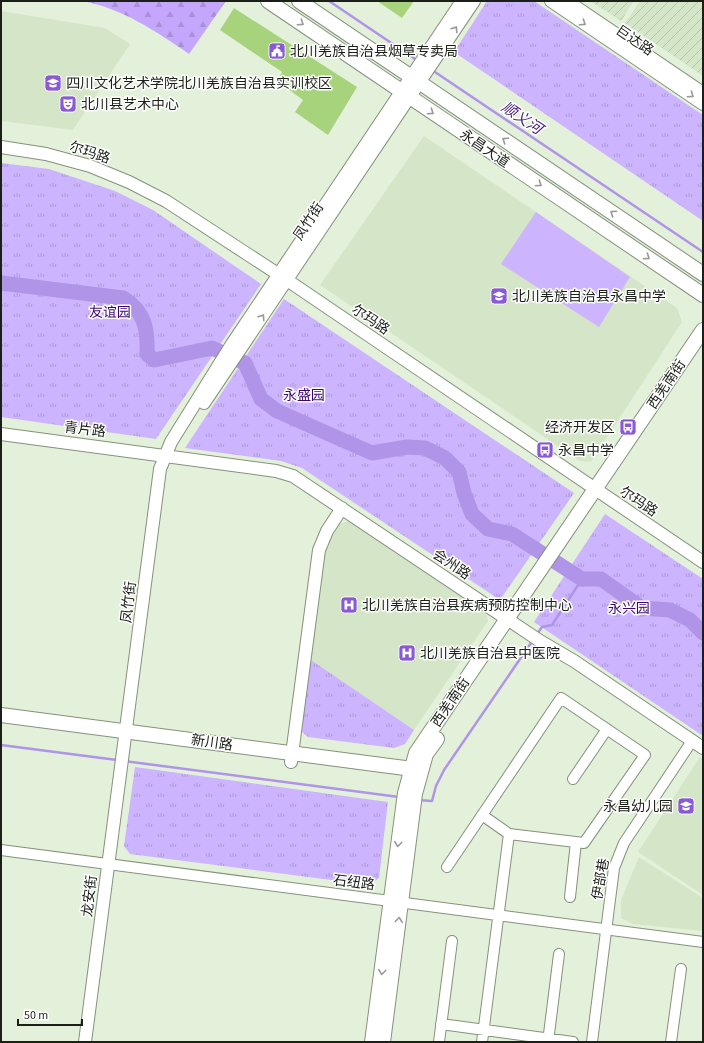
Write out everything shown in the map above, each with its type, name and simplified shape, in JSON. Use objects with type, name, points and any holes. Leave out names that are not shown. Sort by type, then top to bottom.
[{"type":"main road","name":"永昌大道","points":[[268,1],[703,295]]},
{"type":"main road","name":"永昌大道","points":[[299,1],[418,75],[703,274]]},
{"type":"main road","name":"西羌南街","points":[[599,492],[703,330]]},
{"type":"main road","name":"西羌南街","points":[[383,1042],[396,902],[409,800],[416,774],[426,754],[546,569],[703,347]]},
{"type":"main road","name":"新川路","points":[[1,714],[125,736]]},
{"type":"main road","name":"新川路","points":[[1,724],[125,736],[416,774]]},
{"type":"main road","name":"西羌南街","points":[[372,1042],[396,902]]},
{"type":"street","name":"凤竹街","points":[[122,760],[160,469],[165,455],[178,443],[236,347],[432,54],[462,1]]},
{"type":"street","name":"凤竹街","points":[[432,54],[474,1]]},
{"type":"street","name":"巨达路","points":[[551,1],[703,104]]},
{"type":"street","name":"巨达路","points":[[567,1],[703,92]]},
{"type":"street","name":"尔玛路","points":[[1,147],[64,159],[129,182],[184,213],[283,278],[703,562]]},
{"type":"street","name":"青片路","points":[[1,434],[165,455]]},
{"type":"street","name":"会州路","points":[[165,455],[285,473],[300,480],[529,634],[574,661],[703,748]]},
{"type":"street","points":[[292,757],[319,550],[327,531],[342,508]]},
{"type":"street","points":[[448,867],[482,815],[561,698],[645,755],[584,844],[509,834],[482,815]]},
{"type":"street","points":[[573,779],[607,729]]},
{"type":"street","name":"伊部巷","points":[[592,1042],[614,868],[618,855],[624,843],[692,741]]},
{"type":"street","name":"龙安街","points":[[85,1042],[122,760]]},
{"type":"street","points":[[482,1042],[509,834]]},
{"type":"street","points":[[570,898],[576,842]]},
{"type":"street","name":"石纽路","points":[[1,850],[703,942]]},
{"type":"street","points":[[439,1042],[452,941]]},
{"type":"street","points":[[548,1040],[559,954]]},
{"type":"street","points":[[671,1042],[681,969]]},
{"type":"street","points":[[442,1024],[548,1040],[574,1042]]},
{"type":"shaded area","points":[[590,1],[634,1],[621,21]]},
{"type":"shaded area","points":[[640,1],[703,1],[703,76],[625,23]]},
{"type":"shaded area","name":"四川文化艺术学院北川羌族自治县实训校区","points":[[1,11],[105,28],[130,44],[73,130],[1,121]]},
{"type":"shaded area","name":"北川羌族自治县永昌中学","points":[[424,136],[677,308],[682,322],[591,462],[580,461],[320,285]]},
{"type":"shaded area","name":"北川羌族自治县中医院","points":[[350,521],[486,614],[488,621],[414,730],[311,660],[326,548],[339,524]]},
{"type":"shaded area","name":"永昌幼儿园","points":[[700,757],[703,759],[703,895],[638,852]]},
{"type":"shaded area","points":[[639,857],[703,898],[703,931],[633,924],[621,918],[621,900]]},
{"type":"green space","points":[[82,1],[226,1],[189,54],[152,29],[125,15],[97,4]]},
{"type":"green space","points":[[487,1],[534,1],[703,115],[703,221],[454,52]]},
{"type":"green space","name":"友谊园","points":[[1,163],[49,169],[115,191],[153,210],[261,284],[156,439],[1,417]]},
{"type":"green space","points":[[536,212],[630,277],[599,327],[501,264]]},
{"type":"green space","name":"永盛园","points":[[284,299],[574,493],[500,600],[302,468],[281,461],[185,448]]},
{"type":"green space","name":"永兴园","points":[[605,514],[703,579],[703,736],[534,622]]},
{"type":"green space","points":[[311,660],[414,730],[405,744],[394,748],[308,737],[301,731]]},
{"type":"green space","points":[[135,767],[388,802],[379,878],[370,885],[130,854],[124,846]]},
{"type":"building","points":[[377,1],[414,1],[402,18]]},
{"type":"building","name":"北川羌族自治县烟草专卖局","points":[[234,8],[357,87],[328,135],[295,112],[303,100],[277,81],[282,72],[220,30]]},
{"type":"waterway","name":"顺义河","points":[[329,1],[418,61]]},
{"type":"waterway","name":"顺义河","points":[[432,70],[703,252]]},
{"type":"waterway","points":[[1,283],[123,298],[141,315],[146,329],[147,354],[154,360],[212,348],[245,363],[261,399],[277,411],[372,453],[407,447],[425,448],[445,458],[459,472],[464,493],[472,514],[488,529],[512,534],[582,579],[601,579],[642,608],[670,610],[690,620],[703,633]]},
{"type":"waterway","points":[[537,634],[542,627],[552,625],[582,579]]},
{"type":"waterway","points":[[418,800],[432,801],[436,786],[444,770],[533,640]]},
{"type":"waterway","points":[[1,745],[117,760]]},
{"type":"waterway","points":[[124,761],[399,797]]},
{"type":"place","name":"北川羌族自治县烟草专卖局","points":[[277,51]]},
{"type":"place","name":"四川文化艺术学院北川羌族自治县实训校区","points":[[53,83]]},
{"type":"place","name":"北川县艺术中心","points":[[68,104]]},
{"type":"place","name":"北川羌族自治县永昌中学","points":[[499,296]]},
{"type":"place","name":"经济开发区","points":[[628,427]]},
{"type":"place","name":"永昌中学","points":[[545,450]]},
{"type":"place","name":"北川羌族自治县疾病预防控制中心","points":[[349,605]]},
{"type":"place","name":"北川羌族自治县中医院","points":[[407,653]]},
{"type":"place","name":"永昌幼儿园","points":[[686,806]]}]
